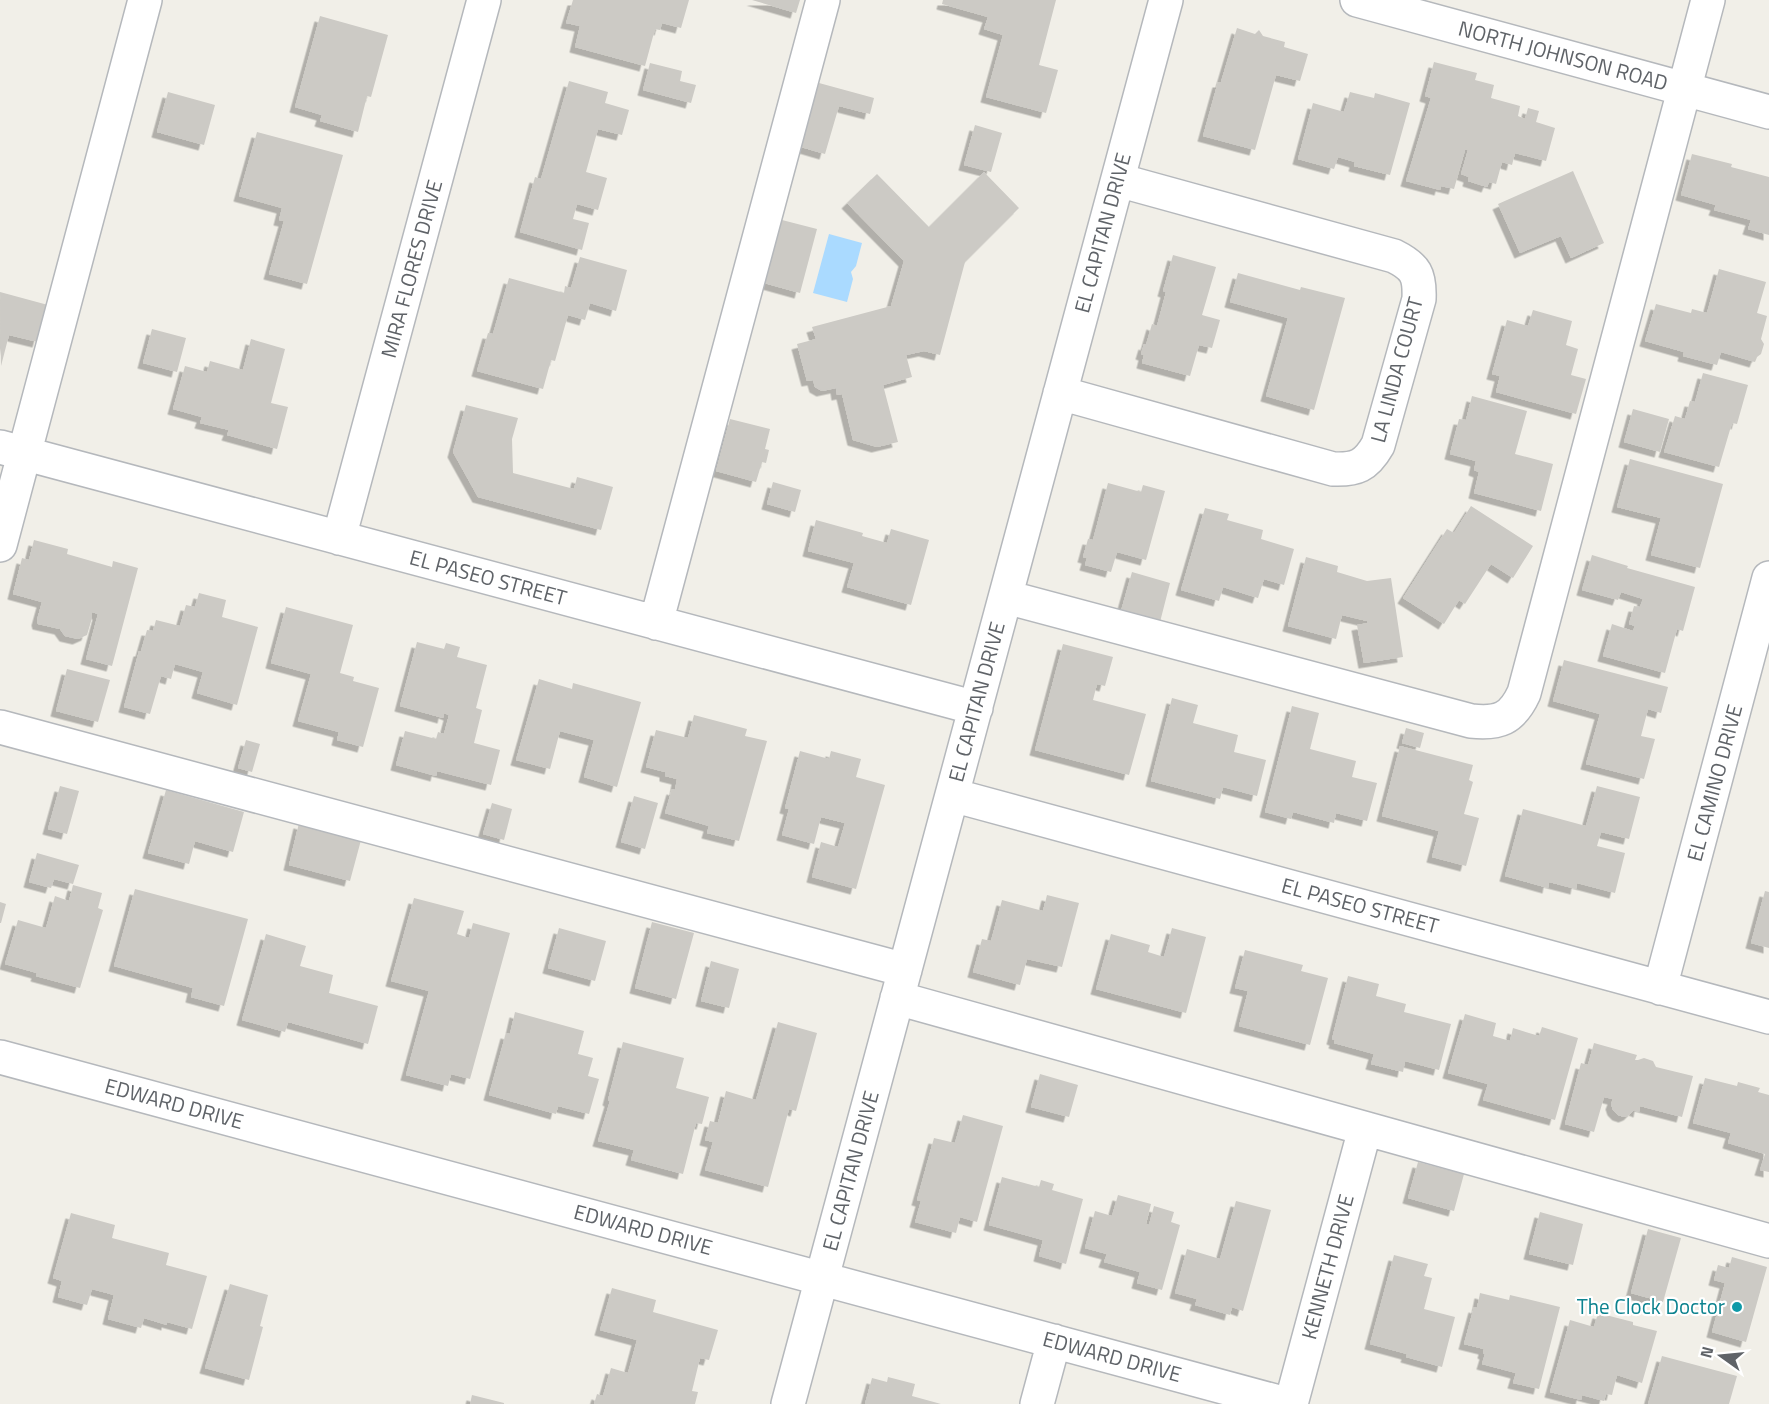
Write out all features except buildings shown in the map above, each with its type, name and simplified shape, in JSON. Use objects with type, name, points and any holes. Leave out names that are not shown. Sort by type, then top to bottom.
[{"type":"street","points":[[0,545],[13,450],[145,0]]},
{"type":"street","name":"MIRA FLORES DRIVE","points":[[339,538],[484,0]]},
{"type":"street","points":[[656,623],[823,0]]},
{"type":"street","name":"EL CAPITAN DRIVE","points":[[788,1404],[1166,0]]},
{"type":"street","name":"NORTH JOHNSON ROAD","points":[[1357,0],[1436,11],[1685,89],[1769,112]]},
{"type":"street","points":[[1006,597],[1471,721],[1491,722],[1507,717],[1524,693],[1708,0]]},
{"type":"street","name":"LA LINDA COURT","points":[[1060,393],[1333,469],[1347,470],[1360,466],[1371,457],[1378,445],[1419,299],[1416,272],[1406,262],[1394,256],[1118,180]]},
{"type":"street","name":"EL PASEO STREET","points":[[13,450],[976,708]]},
{"type":"street","name":"EL CAMINO DRIVE","points":[[1660,988],[1769,578]]},
{"type":"street","points":[[0,727],[901,984],[1365,1129],[1769,1241]]},
{"type":"street","name":"EL PASEO STREET","points":[[952,795],[1769,1017]]},
{"type":"street","name":"EDWARD DRIVE","points":[[0,1057],[1286,1404]]},
{"type":"street","name":"KENNETH DRIVE","points":[[1291,1404],[1365,1129]]},
{"type":"street","points":[[1037,1404],[1054,1341]]},
{"type":"water","points":[[829,234],[862,243],[856,266],[851,272],[853,279],[847,302],[813,293]]},
{"type":"place","name":"The Clock Doctor","points":[[1737,1307]]}]
